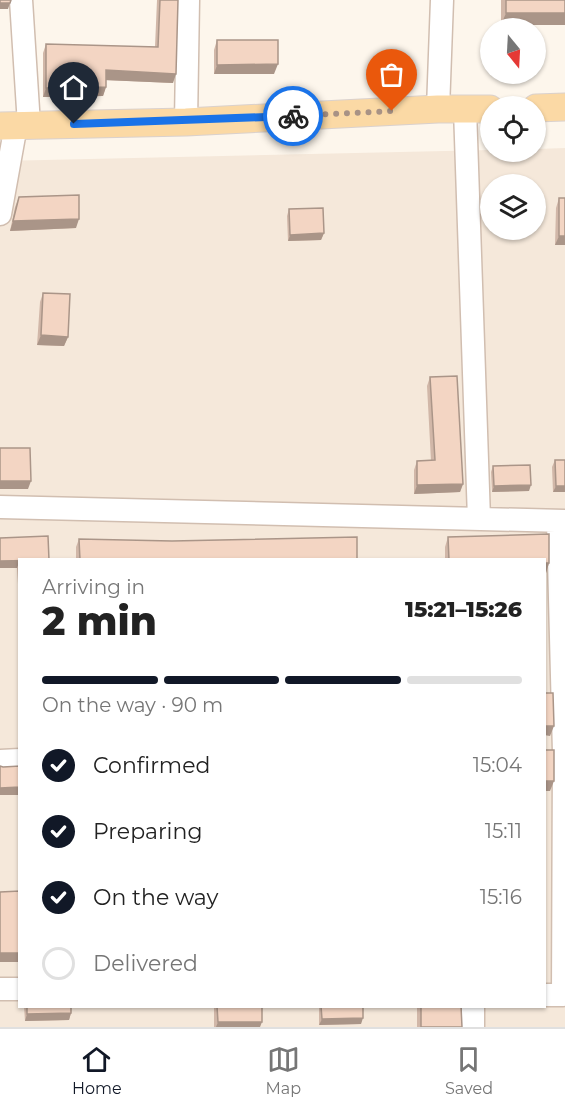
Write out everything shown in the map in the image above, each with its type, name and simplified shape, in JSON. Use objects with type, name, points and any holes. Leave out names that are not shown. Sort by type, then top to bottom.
[{"type":"main road","points":[[546,108],[565,107]]},
{"type":"main road","points":[[15,125],[186,122],[478,109]]},
{"type":"street","points":[[0,214],[15,125],[21,0]]},
{"type":"street","points":[[186,122],[188,0]]},
{"type":"street","points":[[438,109],[442,0]]},
{"type":"street","points":[[478,109],[479,519]]},
{"type":"street","points":[[0,507],[561,521],[554,753],[563,995],[546,995]]},
{"type":"street","points":[[0,761],[18,760]]},
{"type":"street","points":[[0,989],[18,989]]},
{"type":"street","points":[[473,1008],[474,1027]]},
{"type":"shaded area","points":[[565,148],[565,1027],[0,1027],[0,161],[480,150],[480,162],[546,162],[546,149]]},
{"type":"building","points":[[0,0],[11,0],[10,3],[0,3]]},
{"type":"building","points":[[160,0],[178,0],[176,74],[106,70],[106,87],[46,88],[46,44],[158,47]]},
{"type":"building","points":[[506,0],[565,0],[565,13],[506,13]]},
{"type":"building","points":[[217,40],[278,40],[278,64],[217,65]]},
{"type":"building","points":[[79,195],[79,219],[13,221],[19,197]]},
{"type":"building","points":[[559,198],[565,198],[565,236],[559,236]]},
{"type":"building","points":[[323,208],[324,233],[290,235],[289,209]]},
{"type":"building","points":[[43,293],[70,294],[68,337],[41,335]]},
{"type":"building","points":[[457,376],[463,484],[417,485],[417,461],[435,460],[430,377]]},
{"type":"building","points":[[0,448],[30,448],[31,481],[0,481]]},
{"type":"building","points":[[555,460],[565,460],[565,486],[556,486]]},
{"type":"building","points":[[530,465],[531,485],[494,486],[493,466]]},
{"type":"building","points":[[549,534],[549,563],[546,563],[546,558],[449,558],[448,537]]},
{"type":"building","points":[[48,536],[49,558],[18,558],[18,561],[0,561],[0,538]]},
{"type":"building","points":[[357,537],[357,558],[80,558],[79,539],[172,541]]},
{"type":"building","points":[[546,693],[553,693],[554,726],[546,726]]},
{"type":"building","points":[[546,750],[554,750],[554,781],[546,781]]},
{"type":"building","points":[[0,766],[18,766],[18,787],[0,788]]},
{"type":"building","points":[[18,891],[18,953],[0,953],[0,892]]},
{"type":"building","points":[[27,1008],[71,1008],[71,1013],[27,1014]]},
{"type":"building","points":[[217,1008],[262,1008],[262,1022],[218,1022]]},
{"type":"building","points":[[321,1008],[363,1008],[363,1018],[322,1019]]},
{"type":"building","points":[[421,1008],[461,1008],[462,1027],[421,1027]]},
{"type":"way so far","points":[[293,116],[392,111]]},
{"type":"route","points":[[74,124],[186,122],[293,116]]}]
